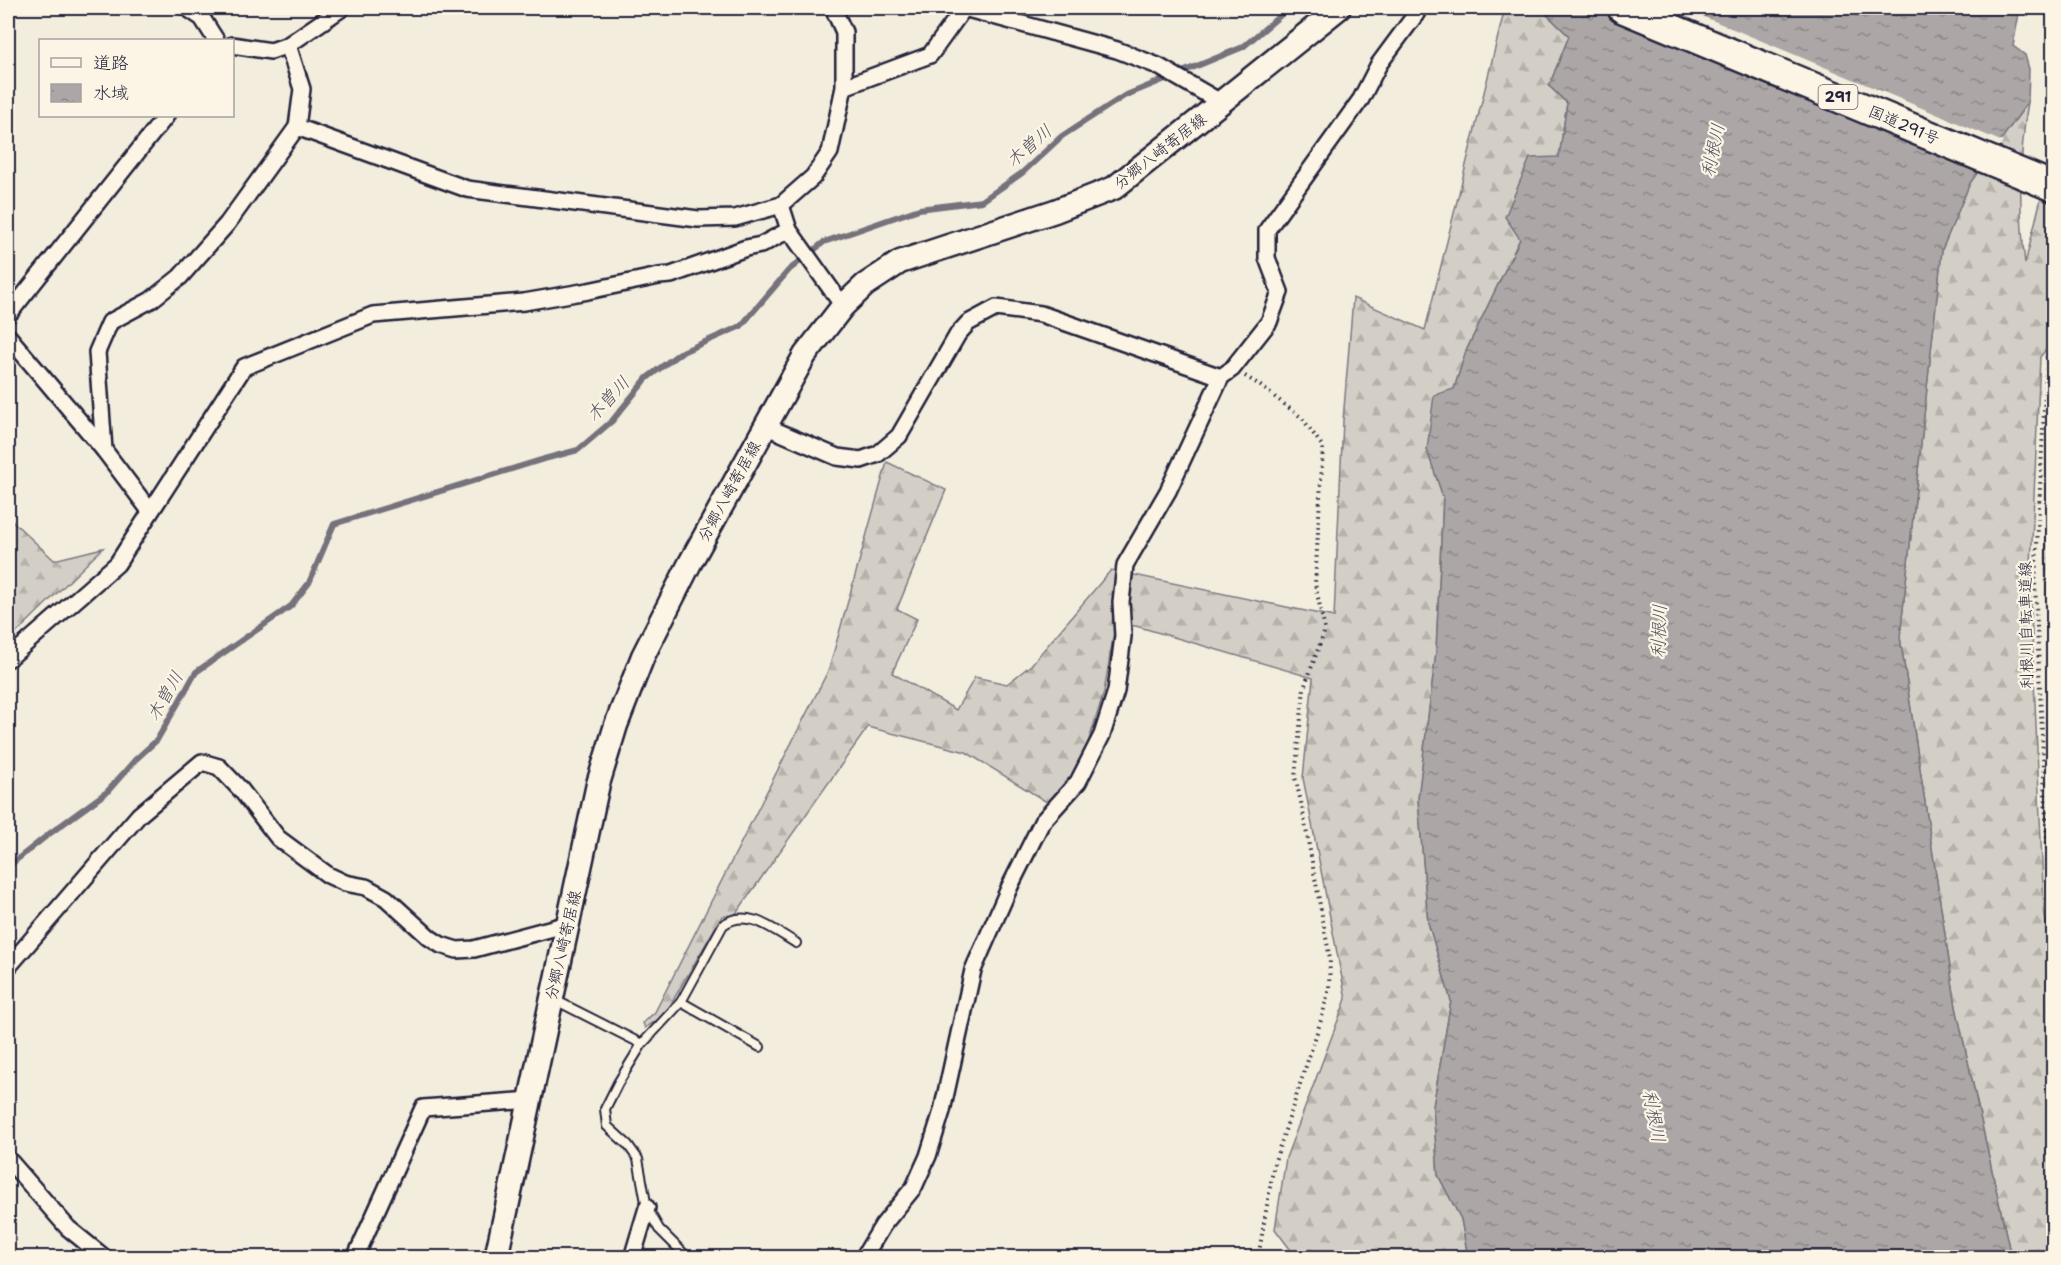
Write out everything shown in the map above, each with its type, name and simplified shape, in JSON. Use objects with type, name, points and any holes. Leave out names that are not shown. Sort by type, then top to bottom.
[{"type":"highway","name":"国道291号","points":[[1622,8],[2054,187]]},
{"type":"main road","name":"分郷八崎寄居線","points":[[496,1257],[598,784],[616,725],[639,666],[690,563],[805,355],[843,306],[865,285],[900,262],[1055,211],[1114,188],[1339,8]]},
{"type":"street","points":[[187,8],[202,18],[215,39]]},
{"type":"street","points":[[234,45],[271,51],[288,45],[342,8]]},
{"type":"street","points":[[297,127],[467,189],[698,219],[735,218],[781,205],[813,177],[830,152],[844,87],[844,32],[833,8]]},
{"type":"street","points":[[844,87],[930,55],[964,8],[1117,50],[1158,66],[1222,103]]},
{"type":"street","points":[[863,1257],[884,1225],[914,1187],[928,1156],[942,1111],[973,970],[1010,886],[1042,822],[1078,782],[1102,735],[1116,691],[1123,636],[1121,602],[1125,565],[1168,491],[1227,373],[1269,322],[1280,292],[1267,258],[1267,230],[1361,99],[1379,64],[1418,8]]},
{"type":"street","points":[[104,450],[97,352],[110,322],[151,300],[180,277],[226,224],[297,127],[302,89],[288,45]]},
{"type":"street","points":[[8,315],[165,117]]},
{"type":"street","points":[[781,205],[793,236],[843,306]]},
{"type":"street","points":[[8,659],[117,564],[244,367],[373,315],[524,302],[588,291],[671,275],[746,248],[793,236]]},
{"type":"street","points":[[765,426],[837,457],[861,460],[878,454],[899,436],[958,334],[968,322],[996,308],[1041,314],[1227,373]]},
{"type":"street","points":[[8,336],[104,450],[150,510]]},
{"type":"street","points":[[8,967],[139,815],[202,762],[219,767],[241,790],[278,838],[328,875],[345,883],[366,887],[386,898],[430,938],[441,945],[457,950],[474,949],[568,924]]},
{"type":"street","points":[[355,1257],[423,1108],[531,1100]]},
{"type":"street","points":[[8,1159],[68,1228],[105,1257]]},
{"type":"street","points":[[632,1257],[647,1208]]},
{"type":"lane","points":[[688,1257],[659,1229],[647,1208],[638,1159],[628,1145],[607,1126],[605,1109],[642,1044],[681,1002],[723,926],[731,919],[757,920],[796,943]]},
{"type":"lane","points":[[551,998],[642,1044]]},
{"type":"lane","points":[[681,1002],[760,1047]]},
{"type":"path","name":"利根川自転車道線","points":[[2054,321],[2047,354],[2035,583],[2050,904],[2054,928]]},
{"type":"path","points":[[1227,373],[1258,384],[1302,418],[1323,447],[1315,584],[1325,630],[1304,688],[1294,777],[1301,802],[1330,959],[1329,988],[1322,1017],[1274,1164],[1258,1257]]},
{"type":"shaded area","points":[[2053,356],[2053,824],[2044,575]]},
{"type":"green space","points":[[1505,8],[1540,8],[1569,36],[1549,86],[1567,103],[1559,158],[1466,351],[1454,389],[1427,450],[1443,497],[1436,652],[1418,799],[1428,922],[1451,1001],[1433,1107],[1438,1175],[1461,1219],[1468,1257],[1296,1257],[1275,1229],[1286,1158],[1346,999],[1303,778],[1313,678],[1136,626],[1115,626],[1104,692],[1081,766],[1050,804],[966,752],[868,727],[735,915],[722,916],[664,1016],[645,1028],[643,1023],[655,1012],[829,669],[887,462],[946,490],[897,609],[917,619],[892,673],[956,710],[975,677],[1007,684],[1031,665],[1111,570],[1334,617],[1343,421],[1353,298],[1425,330]]},
{"type":"green space","points":[[2028,102],[2021,183],[2025,264],[2054,145],[2053,341],[2040,357],[2030,588],[2044,909],[2054,971],[2053,1257],[2011,1257],[1956,1007],[1900,637],[1942,249],[1970,183]]},
{"type":"green space","points":[[8,517],[54,560],[103,548],[8,641]]},
{"type":"water","name":"利根川","points":[[1540,8],[2020,8],[2013,46],[2025,55],[2029,69],[2028,102],[1970,183],[1942,250],[1900,637],[1956,1007],[2011,1257],[1468,1257],[1461,1219],[1438,1175],[1433,1107],[1451,1001],[1428,922],[1418,799],[1436,652],[1443,497],[1427,450],[1434,395],[1454,389],[1466,351],[1520,239],[1505,217],[1530,158],[1559,157],[1567,103],[1549,86],[1569,36]]},
{"type":"pier","points":[[1590,8],[1683,8],[2003,142],[1982,172]]},
{"type":"waterway","name":"木曽川","points":[[8,870],[10,865],[49,834],[107,792],[135,760],[157,740],[196,672],[291,606],[309,583],[334,524],[578,450],[612,421],[647,378],[680,353],[741,326],[789,270],[824,242],[919,209],[982,201],[1022,173],[1062,136],[1124,96],[1243,47],[1289,8]]}]
